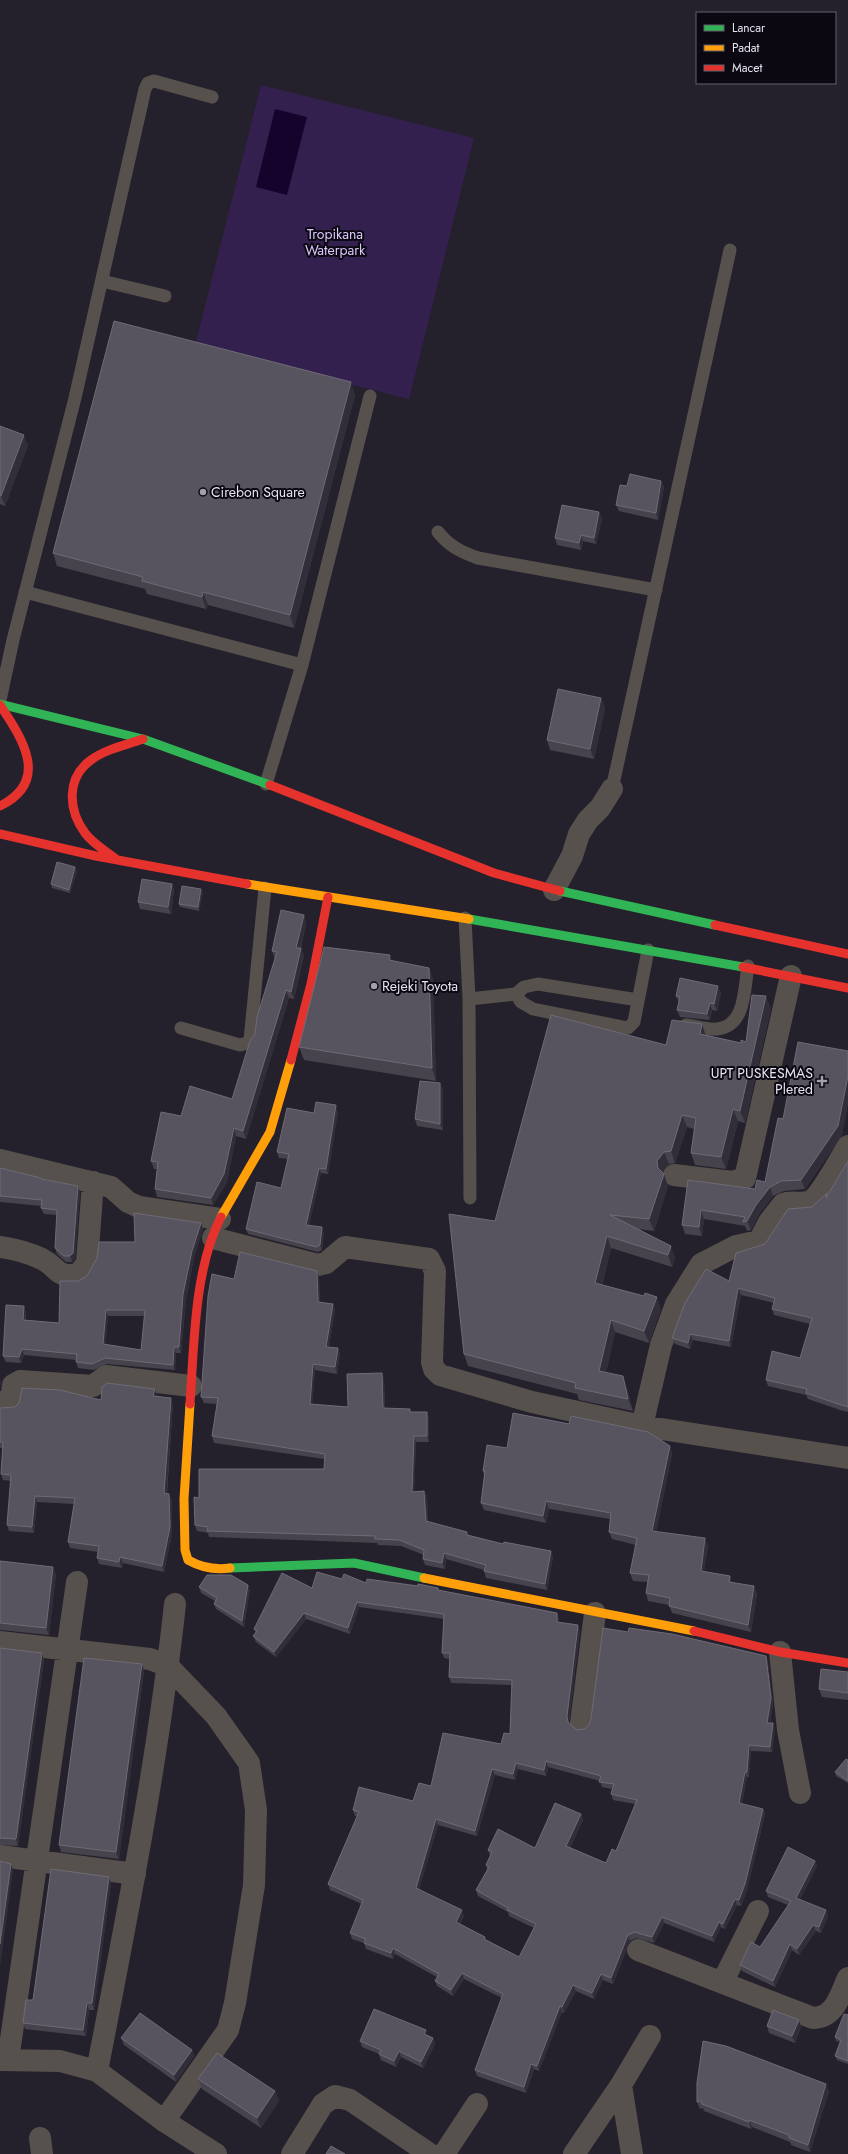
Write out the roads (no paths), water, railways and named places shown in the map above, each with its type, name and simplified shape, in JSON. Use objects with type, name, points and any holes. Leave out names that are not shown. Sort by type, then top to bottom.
[{"type":"main road","points":[[0,704],[143,739],[266,784],[494,873],[554,890],[848,954]]},
{"type":"main road","points":[[0,704],[23,741],[28,770],[22,791],[10,802],[0,806]]},
{"type":"main road","points":[[120,862],[86,834],[74,813],[70,794],[73,778],[80,768],[86,763],[108,751],[143,739]]},
{"type":"main road","points":[[0,834],[120,862],[265,888],[465,918],[748,966],[848,988]]},
{"type":"main road","points":[[328,897],[311,984],[281,1098],[270,1132],[216,1228],[206,1259],[198,1301],[184,1499],[185,1550],[188,1560],[196,1565],[222,1569],[277,1565],[354,1563],[595,1613],[677,1628],[780,1652],[848,1663]]},
{"type":"street","points":[[554,890],[572,856],[579,834],[588,820],[600,808],[612,789]]},
{"type":"street","points":[[674,1175],[733,1182],[745,1178],[791,976]]},
{"type":"street","points":[[642,1426],[661,1345],[676,1304],[701,1264],[736,1246],[759,1241],[769,1222],[783,1204],[808,1202],[814,1198],[831,1175],[848,1146]]},
{"type":"street","points":[[0,1160],[111,1187],[128,1202],[139,1207],[216,1228],[318,1266],[326,1263],[345,1247],[429,1259],[435,1271],[432,1362],[434,1369],[440,1375],[532,1402],[642,1426],[848,1458]]},
{"type":"street","points":[[0,1247],[15,1250],[43,1260],[54,1270],[66,1276],[80,1274],[88,1263],[93,1182]]},
{"type":"street","points":[[0,1402],[11,1402],[13,1385],[20,1381],[93,1386],[106,1376],[191,1386]]},
{"type":"street","points":[[77,1582],[69,1649],[4,2060],[60,2061],[97,2071],[164,2121],[186,2146],[216,2154]]},
{"type":"street","points":[[97,2071],[135,1874],[168,1666],[175,1604]]},
{"type":"street","points":[[581,1723],[595,1613]]},
{"type":"street","points":[[0,1642],[150,1659],[168,1666],[216,1716],[246,1759],[250,1770],[256,1810],[254,1885],[235,2003],[228,2030],[164,2121]]},
{"type":"street","points":[[780,1652],[788,1730],[800,1793]]},
{"type":"street","points":[[0,1856],[135,1874]]},
{"type":"street","points":[[723,1981],[758,1911]]},
{"type":"street","points":[[638,1950],[723,1981],[813,2018],[822,2018],[830,2014],[848,1978]]},
{"type":"street","points":[[574,2154],[621,2085],[650,2036]]},
{"type":"street","points":[[621,2085],[632,2154]]},
{"type":"street","points":[[292,2154],[323,2104],[335,2096],[350,2100],[430,2154]]},
{"type":"street","points":[[444,2154],[477,2104]]},
{"type":"lane","points":[[0,700],[25,592],[75,398],[145,89],[148,83],[154,81],[212,97]]},
{"type":"lane","points":[[612,789],[730,250]]},
{"type":"lane","points":[[102,281],[165,296]]},
{"type":"lane","points":[[266,784],[302,665],[370,396]]},
{"type":"lane","points":[[438,532],[445,542],[460,552],[478,558],[656,590]]},
{"type":"lane","points":[[25,592],[302,665]]},
{"type":"lane","points":[[181,1028],[240,1045],[247,1043],[250,1040],[265,888]]},
{"type":"lane","points":[[465,918],[469,999],[470,1198]]},
{"type":"lane","points":[[516,994],[520,1002],[533,1009],[628,1028],[634,1022],[648,950]]},
{"type":"lane","points":[[674,1024],[717,1029],[731,1024],[739,1015],[748,966]]},
{"type":"lane","points":[[469,999],[516,994],[524,987],[538,984],[638,1000]]},
{"type":"place","name":"Cirebon Square","points":[[203,492]]},
{"type":"place","name":"Rejeki Toyota","points":[[374,986]]},
{"type":"place","name":"UPT PUSKESMAS Plered","points":[[822,1081]]},
{"type":"park label","name":"Tropikana Waterpark","points":[[335,242]]}]
